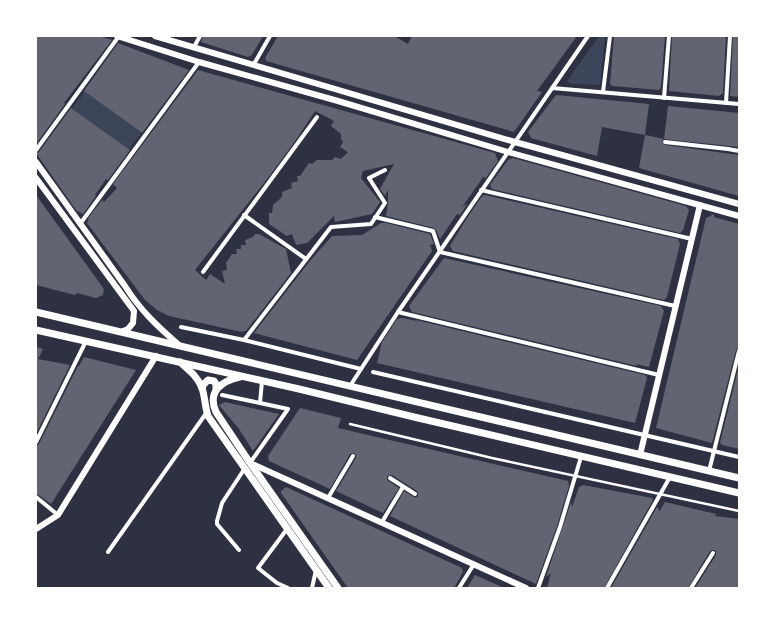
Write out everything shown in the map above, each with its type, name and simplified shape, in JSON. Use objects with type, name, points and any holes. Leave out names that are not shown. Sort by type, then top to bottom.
[{"type":"main road","points":[[36,312],[739,478]]},
{"type":"main road","points":[[36,330],[262,380],[739,493]]},
{"type":"main road","points":[[178,361],[192,372],[202,388],[207,412],[338,588]]},
{"type":"main road","points":[[243,377],[233,378],[225,382],[219,393],[213,398],[213,405],[247,466],[287,530],[329,588]]},
{"type":"main road","points":[[202,388],[208,380],[214,381],[219,393]]},
{"type":"street","points":[[36,150],[118,36],[198,62],[338,101],[508,152],[739,216]]},
{"type":"street","points":[[155,36],[515,142],[739,204]]},
{"type":"street","points":[[194,47],[200,36]]},
{"type":"street","points":[[254,64],[270,36]]},
{"type":"street","points":[[350,386],[398,312],[588,36]]},
{"type":"street","points":[[603,92],[610,36]]},
{"type":"street","points":[[664,98],[669,36]]},
{"type":"street","points":[[726,103],[730,36]]},
{"type":"street","points":[[74,231],[198,62]]},
{"type":"street","points":[[552,88],[739,104]]},
{"type":"street","points":[[203,272],[317,117]]},
{"type":"street","points":[[665,142],[739,151]]},
{"type":"street","points":[[36,162],[136,303],[151,321],[179,345]]},
{"type":"street","points":[[244,340],[331,227],[371,224],[385,203],[369,178],[385,170]]},
{"type":"street","points":[[36,178],[134,311],[133,323],[128,329],[121,332]]},
{"type":"street","points":[[481,190],[692,240]]},
{"type":"street","points":[[640,455],[700,205]]},
{"type":"street","points":[[244,215],[306,259]]},
{"type":"street","points":[[375,217],[433,231],[440,252]]},
{"type":"street","points":[[440,252],[675,306]]},
{"type":"street","points":[[398,312],[659,375]]},
{"type":"street","points":[[181,327],[244,340],[361,369]]},
{"type":"street","points":[[36,442],[86,341]]},
{"type":"street","points":[[709,471],[715,452],[739,351]]},
{"type":"street","points":[[36,529],[58,515],[156,356]]},
{"type":"street","points":[[373,372],[739,457]]},
{"type":"street","points":[[260,403],[262,380]]},
{"type":"street","points":[[219,393],[288,409],[222,503],[217,524],[238,550]]},
{"type":"street","points":[[108,552],[207,412]]},
{"type":"street","points":[[328,498],[353,456]]},
{"type":"street","points":[[538,588],[560,527],[581,456]]},
{"type":"street","points":[[247,466],[328,498],[526,588]]},
{"type":"street","points":[[607,588],[670,477]]},
{"type":"street","points":[[390,478],[415,494]]},
{"type":"street","points":[[382,522],[403,487]]},
{"type":"street","points":[[36,497],[58,515]]},
{"type":"street","points":[[287,530],[258,568],[277,583],[288,588]]},
{"type":"street","points":[[691,588],[713,553]]},
{"type":"street","points":[[459,588],[474,564]]},
{"type":"street","points":[[312,588],[316,570]]},
{"type":"lane","points":[[350,424],[484,457],[739,511]]},
{"type":"shaded area","points":[[599,36],[605,37],[600,85],[571,84],[567,81]]},
{"type":"shaded area","points":[[85,91],[141,133],[129,149],[72,109]]},
{"type":"building","points":[[36,36],[99,36],[112,40],[64,103],[65,104],[36,144]]},
{"type":"building","points":[[203,36],[263,36],[252,55],[248,57],[201,42]]},
{"type":"building","points":[[278,36],[394,36],[408,44],[412,36],[577,36],[537,91],[542,92],[514,132],[266,61],[265,58]]},
{"type":"building","points":[[614,36],[665,36],[661,87],[659,90],[613,86],[610,84]]},
{"type":"building","points":[[672,36],[726,36],[723,93],[719,96],[669,91]]},
{"type":"building","points":[[733,36],[739,36],[739,97],[730,96]]},
{"type":"building","points":[[118,43],[189,70],[142,133],[84,91]]},
{"type":"building","points":[[198,70],[495,153],[498,161],[485,179],[484,176],[462,207],[468,203],[460,215],[457,214],[440,239],[434,228],[386,216],[388,190],[385,196],[380,189],[394,164],[363,171],[361,178],[380,202],[372,214],[335,222],[334,216],[307,243],[296,245],[292,234],[287,236],[269,224],[269,213],[272,213],[273,205],[282,197],[282,192],[292,188],[291,183],[298,181],[297,176],[300,176],[309,163],[312,164],[317,160],[332,160],[335,157],[341,159],[348,152],[340,147],[343,142],[341,134],[331,126],[334,121],[315,111],[271,174],[195,270],[206,280],[210,274],[225,284],[222,271],[227,270],[226,263],[232,254],[237,254],[236,249],[241,249],[241,245],[246,245],[245,240],[253,237],[255,234],[259,234],[286,249],[291,273],[246,331],[242,332],[169,316],[157,310],[145,300],[87,223],[88,218],[102,200],[104,202],[117,188],[113,184]]},
{"type":"building","points":[[556,95],[649,104],[645,135],[602,127],[597,156],[531,138],[528,132]]},
{"type":"building","points":[[668,106],[739,113],[739,147],[664,139]]},
{"type":"building","points":[[71,108],[130,150],[108,180],[106,179],[83,214],[76,210],[36,153],[39,152]]},
{"type":"building","points":[[645,135],[664,139],[662,142],[665,145],[739,155],[739,196],[639,168]]},
{"type":"building","points":[[513,158],[686,206],[689,210],[683,230],[680,233],[492,189],[490,185],[508,160]]},
{"type":"building","points":[[36,195],[104,289],[103,295],[96,298],[77,293],[75,295],[36,285]]},
{"type":"building","points":[[485,195],[678,239],[680,244],[667,297],[664,300],[453,251],[450,246],[482,196]]},
{"type":"building","points":[[714,214],[714,217],[739,224],[739,348],[736,350],[712,443],[656,428],[706,218]]},
{"type":"building","points":[[381,223],[430,234],[434,244],[430,245],[432,251],[357,360],[254,333],[309,262],[332,236],[362,235]]},
{"type":"building","points":[[444,258],[661,306],[664,311],[649,367],[636,364],[637,366],[412,312],[409,306]]},
{"type":"building","points":[[403,318],[645,375],[647,378],[635,423],[377,363],[382,342],[397,319]]},
{"type":"building","points":[[36,347],[43,349],[38,359],[70,365],[36,434]]},
{"type":"building","points":[[84,357],[136,370],[51,504],[36,493],[36,445],[39,444]]},
{"type":"building","points":[[739,365],[739,449],[722,445],[720,443]]},
{"type":"building","points":[[225,402],[279,414],[253,451],[239,429],[219,405]]},
{"type":"building","points":[[300,408],[341,418],[338,428],[568,481],[569,486],[557,526],[536,584],[390,516],[404,491],[414,497],[417,497],[418,495],[417,491],[392,475],[387,476],[387,480],[399,488],[383,513],[336,491],[356,458],[354,453],[350,454],[330,489],[269,461],[268,456]]},
{"type":"building","points":[[583,485],[652,498],[653,500],[604,588],[547,588],[551,573],[546,577],[571,502],[572,507],[579,487]]},
{"type":"building","points":[[286,487],[462,568],[463,572],[454,588],[348,588],[281,493],[281,491]]},
{"type":"building","points":[[665,502],[716,514],[715,516],[739,519],[739,588],[695,588],[716,555],[716,551],[713,550],[710,551],[688,588],[611,588],[657,507],[660,511]]},
{"type":"building","points":[[475,575],[491,582],[504,588],[467,588]]}]
